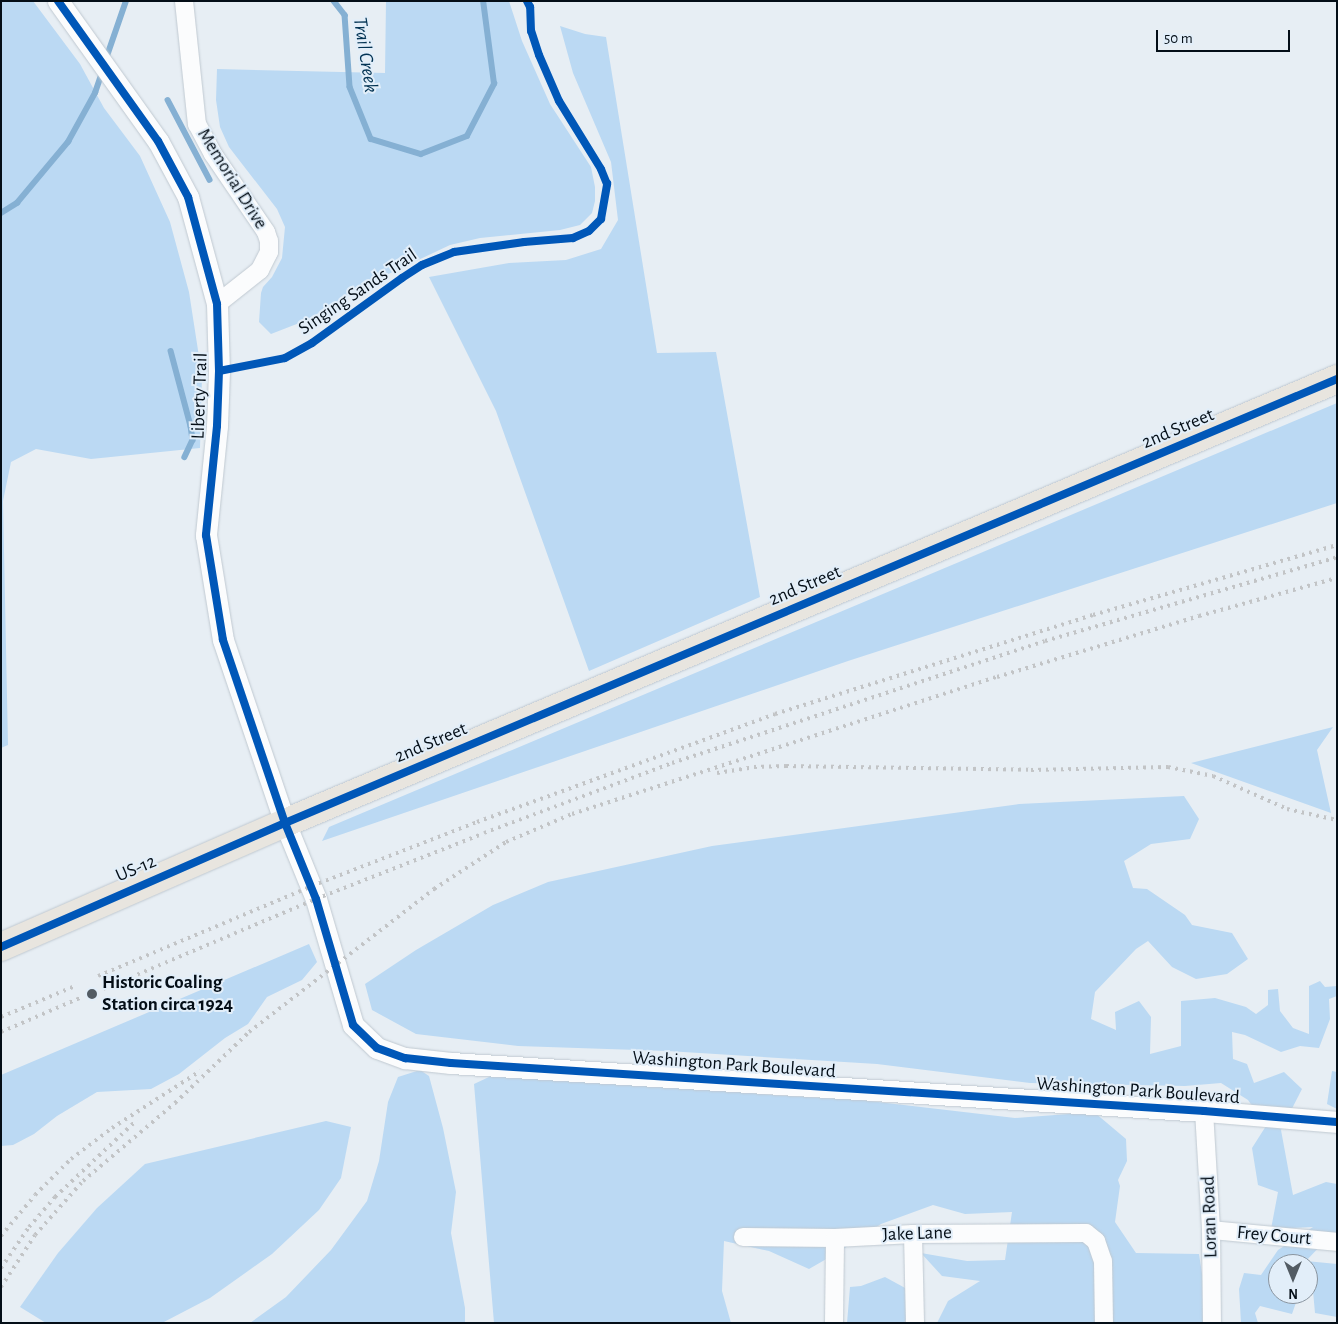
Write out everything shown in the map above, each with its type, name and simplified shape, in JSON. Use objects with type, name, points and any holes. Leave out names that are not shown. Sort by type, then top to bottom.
[{"type":"main road","name":"2nd Street","points":[[285,823],[1337,378]]},
{"type":"main road","name":"US-12","points":[[1,947],[285,823]]},
{"type":"street","name":"Liberty Trail","points":[[58,1],[158,141],[188,197],[216,304],[219,371],[217,426],[206,535],[223,640],[285,823]]},
{"type":"street","name":"Memorial Drive","points":[[184,1],[197,124],[213,154],[266,232],[269,241],[267,257],[260,270],[216,304]]},
{"type":"street","name":"Washington Park Boulevard","points":[[285,823],[316,899],[353,1025],[377,1048],[405,1058],[451,1063],[1337,1122]]},
{"type":"street","name":"Loran Road","points":[[1204,1112],[1211,1230],[1212,1323]]},
{"type":"street","name":"Frey Court","points":[[1211,1230],[1337,1242]]},
{"type":"street","name":"Jake Lane","points":[[743,1237],[835,1238],[913,1234],[1074,1232],[1091,1236],[1100,1249],[1102,1261],[1104,1323]]},
{"type":"street","points":[[913,1234],[915,1323]]},
{"type":"street","points":[[834,1323],[835,1238]]},
{"type":"shaded area","points":[[1,1],[33,1],[80,64],[104,108],[140,156],[170,222],[189,292],[202,376],[200,448],[91,459],[36,449],[11,462],[3,501],[8,745],[1,748]]},
{"type":"shaded area","points":[[386,1],[509,1],[522,41],[550,104],[591,167],[595,187],[595,201],[592,213],[580,225],[560,230],[480,238],[450,245],[363,286],[307,320],[271,334],[259,322],[261,293],[282,258],[285,227],[277,209],[229,147],[220,127],[216,100],[217,69],[385,73]]},
{"type":"shaded area","points":[[560,26],[585,34],[606,37],[657,353],[716,352],[760,597],[589,671],[496,411],[429,277],[509,263],[566,260],[601,249],[618,220],[611,162],[573,73]]},
{"type":"shaded area","points":[[1337,403],[1337,503],[848,661],[322,841],[329,827]]},
{"type":"shaded area","points":[[1333,727],[1317,750],[1331,813],[1191,763]]},
{"type":"shaded area","points":[[1184,796],[1199,819],[1190,839],[1151,844],[1124,861],[1133,888],[1147,889],[1185,915],[1192,925],[1232,933],[1248,959],[1227,974],[1196,979],[1172,967],[1148,941],[1136,949],[1095,992],[1091,1019],[1116,1030],[1115,1012],[1139,1001],[1151,1017],[1150,1054],[1181,1046],[1181,1001],[1215,998],[1246,1007],[1256,1014],[1268,1005],[1268,990],[1278,989],[1280,1011],[1293,1028],[1309,1034],[1309,986],[1320,981],[1325,987],[1337,986],[1337,996],[1329,999],[1330,1019],[1319,1048],[1300,1046],[1281,1052],[1245,1035],[1232,1032],[1233,1059],[1247,1064],[1254,1083],[1284,1072],[1302,1089],[1281,1130],[1293,1195],[1326,1182],[1337,1184],[1337,1240],[1323,1243],[1313,1254],[1275,1254],[1278,1250],[1313,1227],[1271,1229],[1278,1192],[1258,1185],[1252,1148],[1266,1126],[1248,1100],[1221,1083],[1185,1086],[1030,1083],[877,1064],[667,1051],[518,1046],[416,1034],[372,1010],[365,984],[416,950],[493,905],[548,882],[712,846],[1019,804]]},
{"type":"shaded area","points":[[309,944],[317,962],[302,980],[267,997],[248,1024],[225,1038],[179,1074],[151,1089],[97,1092],[57,1116],[34,1134],[13,1145],[1,1146],[1,1075]]},
{"type":"shaded area","points":[[506,1069],[772,1095],[861,1100],[1015,1118],[1094,1112],[1126,1139],[1127,1161],[1118,1180],[1120,1186],[1115,1222],[1136,1253],[1199,1254],[1207,1306],[1206,1323],[937,1323],[948,1301],[980,1281],[942,1276],[921,1253],[967,1261],[1005,1260],[1012,1212],[965,1214],[933,1205],[881,1224],[809,1269],[769,1251],[724,1241],[722,1291],[731,1323],[494,1323],[474,1084]]},
{"type":"shaded area","points":[[420,1070],[429,1076],[443,1128],[456,1192],[451,1233],[465,1308],[465,1323],[250,1323],[286,1297],[331,1250],[367,1201],[379,1161],[388,1102],[398,1077]]},
{"type":"shaded area","points":[[1332,1071],[1337,1072],[1337,1109],[1327,1104]]},
{"type":"shaded area","points":[[326,1121],[351,1127],[341,1178],[319,1210],[272,1254],[210,1298],[162,1323],[46,1323],[20,1307],[58,1253],[97,1208],[145,1164]]},
{"type":"shaded area","points":[[1318,1262],[1337,1264],[1337,1317],[1315,1313],[1314,1304],[1318,1304]]},
{"type":"shaded area","points":[[1268,1265],[1268,1304],[1296,1304],[1292,1314],[1260,1306],[1255,1313],[1258,1323],[1241,1323],[1239,1289],[1244,1273],[1261,1275]]},
{"type":"shaded area","points":[[885,1277],[918,1295],[904,1323],[847,1323],[850,1287],[861,1286]]},
{"type":"waterway","name":"Trail Creek","points":[[106,59],[126,1]]},
{"type":"waterway","name":"Trail Creek","points":[[334,1],[345,15],[350,87],[371,139],[421,154],[467,136],[494,84],[483,1]]},
{"type":"waterway","name":"Trail Creek","points":[[1,213],[17,203],[68,142],[95,93],[102,73]]},
{"type":"waterway","points":[[168,100],[210,180]]},
{"type":"waterway","points":[[171,351],[193,440],[185,457]]},
{"type":"railway","points":[[98,976],[312,886],[477,822],[775,714],[1093,615],[1337,545]]},
{"type":"railway","points":[[103,989],[316,899],[484,833],[672,763],[1045,641],[1337,557]]},
{"type":"railway","points":[[1,1287],[35,1235],[83,1181],[175,1103],[249,1032],[434,889],[506,842],[572,814],[997,677],[1199,616],[1337,578]]},
{"type":"railway","points":[[717,773],[754,767],[786,766],[1031,770],[1168,767],[1213,776],[1287,809],[1337,820]]},
{"type":"railway","points":[[1,1017],[75,986]]},
{"type":"railway","points":[[1,1032],[80,998]]},
{"type":"railway","points":[[1,1236],[35,1195],[71,1159],[112,1128],[200,1071]]},
{"type":"railway","points":[[1,1268],[29,1227],[55,1197],[137,1120]]},
{"type":"cycle path","points":[[58,1],[158,141],[188,197],[217,304],[219,371],[217,426],[206,535],[223,640],[285,823],[316,899],[353,1025],[377,1048],[405,1058],[451,1063],[1204,1111],[1337,1122]]},
{"type":"cycle path","name":"Singing Sands Trail","points":[[219,371],[285,358],[312,343],[422,265],[454,252],[524,242],[573,238],[589,231],[601,219],[607,184],[601,169],[559,101],[531,31],[530,7],[527,1]]},
{"type":"cycle path","points":[[1,947],[285,823],[1337,379]]},
{"type":"place","name":"Historic Coaling Station circa 1924","points":[[92,994]]}]
